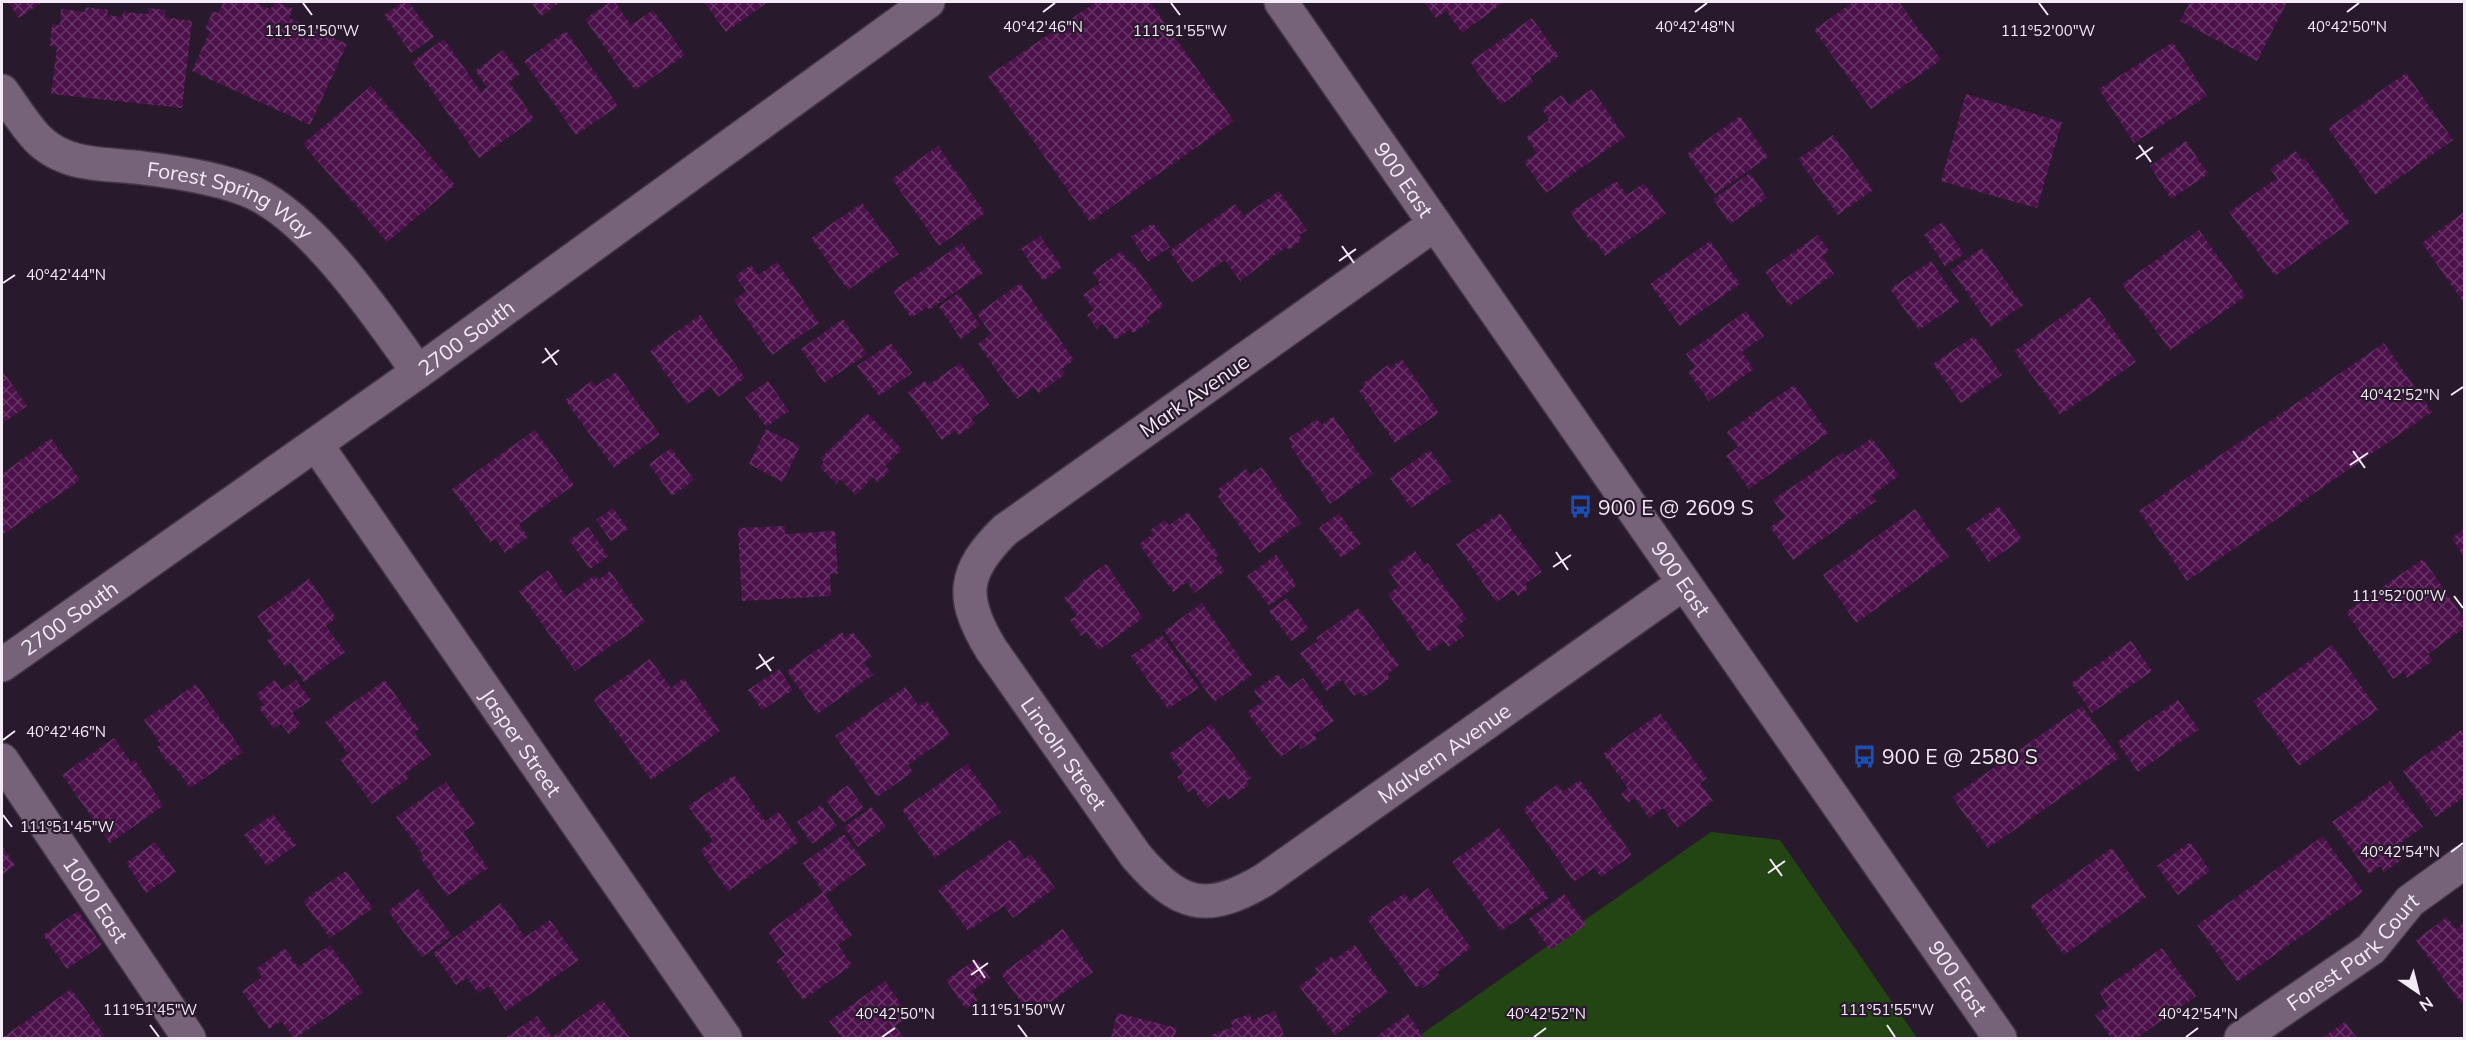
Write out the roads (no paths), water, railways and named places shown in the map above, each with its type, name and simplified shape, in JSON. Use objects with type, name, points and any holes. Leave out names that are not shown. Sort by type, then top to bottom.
[{"type":"street","name":"2700 South","points":[[2,665],[418,372],[928,2]]},
{"type":"street","name":"900 East","points":[[1281,2],[2000,1038]]},
{"type":"street","name":"Forest Spring Way","points":[[2,91],[38,139],[68,159],[98,165],[142,168],[219,182],[254,193],[288,215],[324,250],[388,330],[418,372]]},
{"type":"street","name":"Mark Avenue","points":[[969,581],[991,545],[1021,518],[1435,224]]},
{"type":"street","name":"Jasper Street","points":[[316,444],[725,1038]]},
{"type":"street","name":"Lincoln Street","points":[[969,581],[970,600],[975,617],[987,642],[1136,856],[1164,885],[1196,902]]},
{"type":"street","name":"Malvern Avenue","points":[[1196,902],[1214,902],[1264,880],[1684,583]]},
{"type":"street","name":"1000 East","points":[[2,760],[189,1038]]},
{"type":"street","name":"Forest Park Court","points":[[2241,1038],[2371,949],[2410,902],[2464,862]]},
{"type":"place","name":"900 E @ 2609 S","points":[[1580,507]]},
{"type":"place","name":"900 E @ 2580 S","points":[[1864,756]]}]
